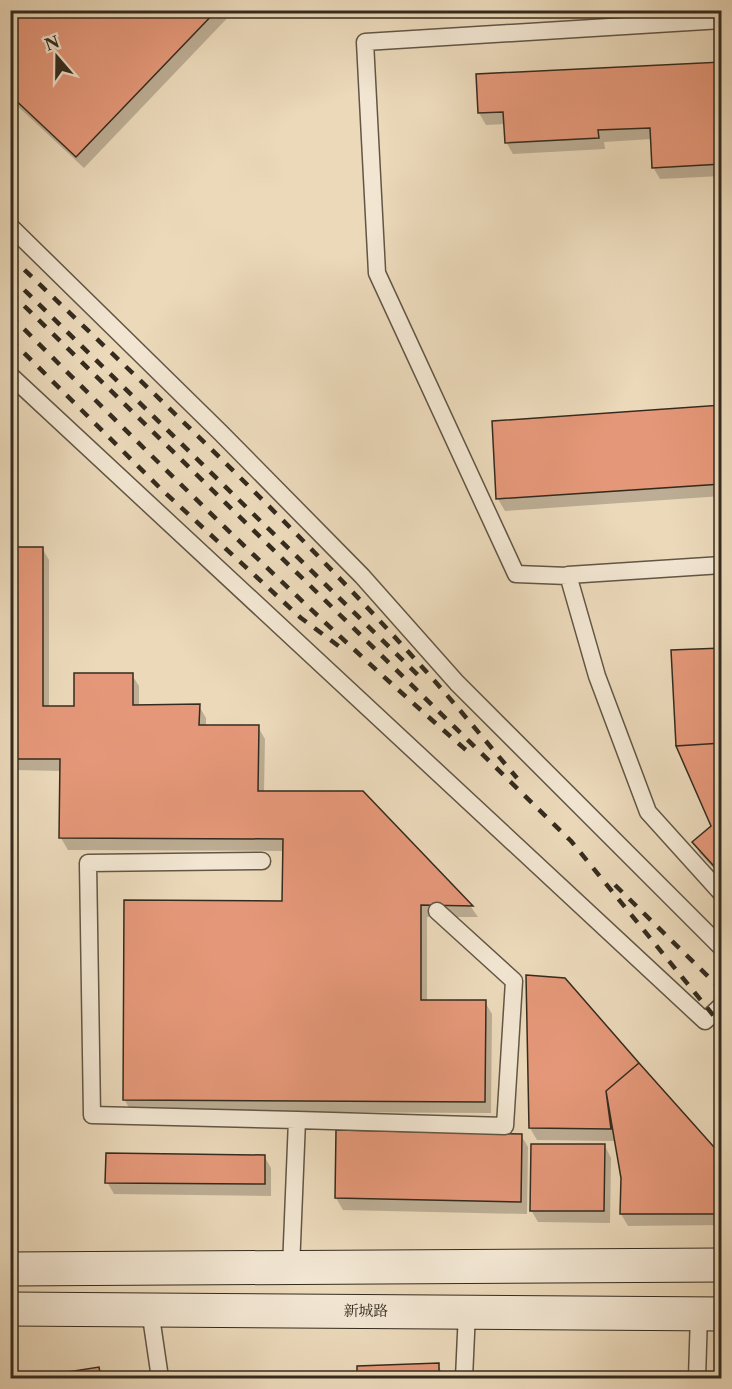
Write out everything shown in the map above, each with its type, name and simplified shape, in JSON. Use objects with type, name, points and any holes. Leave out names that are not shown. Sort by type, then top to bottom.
[{"type":"main road","points":[[10,1269],[722,1265]]},
{"type":"main road","name":"新城路","points":[[10,1309],[710,1314]]},
{"type":"lane","points":[[722,20],[365,42],[377,273],[516,574],[568,576],[722,565]]},
{"type":"lane","points":[[10,226],[362,576],[457,683],[722,948]]},
{"type":"lane","points":[[10,375],[705,1021],[722,1005]]},
{"type":"lane","points":[[568,576],[597,676],[648,812],[722,894]]},
{"type":"lane","points":[[262,861],[88,863],[92,1115],[505,1126],[514,981],[437,911]]},
{"type":"lane","points":[[291,1268],[297,1120]]},
{"type":"lane","points":[[150,1310],[159,1378]]},
{"type":"lane","points":[[464,1378],[467,1312]]},
{"type":"lane","points":[[697,1378],[710,1314]]},
{"type":"building","points":[[10,10],[217,10],[76,157],[10,95]]},
{"type":"building","points":[[722,62],[722,164],[652,168],[650,128],[598,130],[599,138],[505,143],[503,112],[478,113],[476,74]]},
{"type":"building","points":[[722,405],[722,484],[496,499],[492,421]]},
{"type":"building","points":[[10,547],[43,547],[43,706],[74,706],[74,673],[133,673],[133,705],[200,704],[199,725],[259,725],[258,791],[363,791],[473,906],[421,905],[421,1000],[486,1000],[485,1102],[123,1100],[124,900],[282,901],[283,839],[59,838],[60,759],[10,759]]},
{"type":"building","points":[[722,648],[722,743],[676,746],[671,650]]},
{"type":"building","points":[[722,743],[722,875],[692,842],[711,826],[676,746]]},
{"type":"building","points":[[526,975],[565,978],[639,1063],[606,1091],[611,1129],[529,1128]]},
{"type":"building","points":[[639,1063],[722,1156],[722,1214],[620,1214],[621,1178],[606,1091]]},
{"type":"building","points":[[336,1130],[522,1134],[521,1202],[335,1198]]},
{"type":"building","points":[[531,1144],[605,1144],[604,1211],[530,1211]]},
{"type":"building","points":[[106,1153],[265,1155],[265,1184],[105,1183]]},
{"type":"building","points":[[439,1363],[439,1378],[357,1378],[357,1366]]},
{"type":"building","points":[[99,1367],[101,1378],[29,1378]]},
{"type":"building","points":[[497,1372],[665,1378],[497,1378]]},
{"type":"railway","points":[[10,256],[215,453],[316,554],[426,672],[517,778]]},
{"type":"railway","points":[[10,276],[422,679]]},
{"type":"railway","points":[[10,292],[571,841],[722,1026]]},
{"type":"railway","points":[[10,315],[178,482],[292,591],[466,750]]},
{"type":"railway","points":[[10,339],[161,489],[301,618],[344,650]]},
{"type":"railway","points":[[615,885],[722,990]]}]
